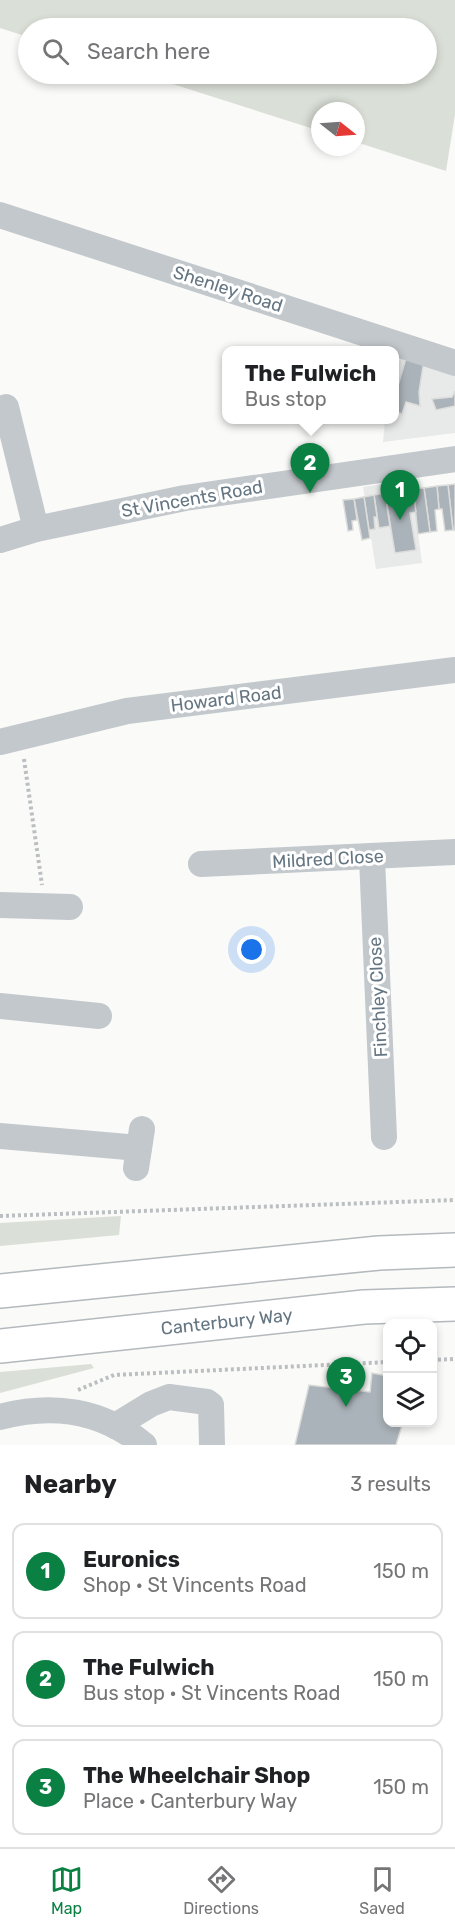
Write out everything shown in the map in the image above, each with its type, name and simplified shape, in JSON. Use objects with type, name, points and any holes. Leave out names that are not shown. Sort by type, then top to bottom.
[{"type":"highway","points":[[0,1291],[379,1253],[455,1250]]},
{"type":"highway","name":"Canterbury Way","points":[[0,1346],[364,1307],[455,1304]]},
{"type":"street","name":"Shenley Road","points":[[0,215],[455,363]]},
{"type":"street","points":[[6,407],[36,529]]},
{"type":"street","name":"St Vincents Road","points":[[0,540],[36,529],[185,498],[455,459]]},
{"type":"street","name":"Howard Road","points":[[10,738],[127,711],[455,670]]},
{"type":"street","name":"Mildred Close","points":[[201,864],[372,858],[455,852]]},
{"type":"street","name":"Finchley Close","points":[[372,858],[384,1137]]},
{"type":"street","points":[[0,905],[58,907]]},
{"type":"street","points":[[0,1006],[99,1016]]},
{"type":"street","points":[[0,1136],[139,1148]]},
{"type":"street","points":[[115,1426],[151,1404],[169,1397],[207,1402],[211,1405],[212,1445]]},
{"type":"street","points":[[0,1417],[30,1410],[61,1410],[93,1417],[115,1426],[144,1445]]},
{"type":"path","points":[[10,738],[58,907]]},
{"type":"path","points":[[0,1216],[455,1200]]},
{"type":"path","points":[[437,1360],[455,1359]]},
{"type":"path","points":[[72,1392],[114,1375],[383,1362]]},
{"type":"shaded area","points":[[0,0],[455,0],[455,114],[446,171],[365,145],[365,102],[311,102],[311,128],[172,84],[437,84],[437,18],[18,18],[18,34],[0,28]]},
{"type":"shaded area","points":[[402,353],[455,370],[455,433],[383,442],[385,424],[399,424],[399,362]]},
{"type":"shaded area","points":[[411,479],[422,563],[376,569],[363,487]]},
{"type":"shaded area","points":[[121,1216],[119,1235],[0,1246],[0,1223]]},
{"type":"shaded area","points":[[91,1364],[94,1368],[0,1393],[0,1372]]},
{"type":"building","points":[[407,355],[424,360],[419,392],[420,406],[406,402],[402,414],[399,413],[399,382]]},
{"type":"building","points":[[455,391],[455,406],[436,410],[432,399],[452,397]]},
{"type":"building","points":[[455,484],[455,530],[453,530],[448,485]]},
{"type":"building","points":[[448,485],[453,530],[445,531],[442,509],[439,509],[437,486]]},
{"type":"building","points":[[437,486],[439,509],[435,510],[437,531],[430,532],[424,488]]},
{"type":"building","points":[[424,488],[430,532],[418,534],[413,489]]},
{"type":"building","points":[[413,489],[416,512],[410,513],[416,550],[395,553],[385,493]]},
{"type":"building","points":[[385,493],[390,526],[379,528],[374,495]]},
{"type":"building","points":[[374,495],[377,517],[374,517],[375,529],[369,530],[364,497]]},
{"type":"building","points":[[364,497],[370,538],[362,540],[354,499]]},
{"type":"building","points":[[354,499],[357,520],[352,521],[353,530],[348,531],[343,500]]},
{"type":"building","points":[[372,1373],[383,1375],[383,1427],[401,1427],[396,1445],[295,1445],[309,1385],[370,1392]]},
{"type":"place","name":"The Fulwich","points":[[310,493]]},
{"type":"place","name":"Euronics","points":[[400,520]]},
{"type":"place","name":"The Wheelchair Shop","points":[[346,1407]]}]
